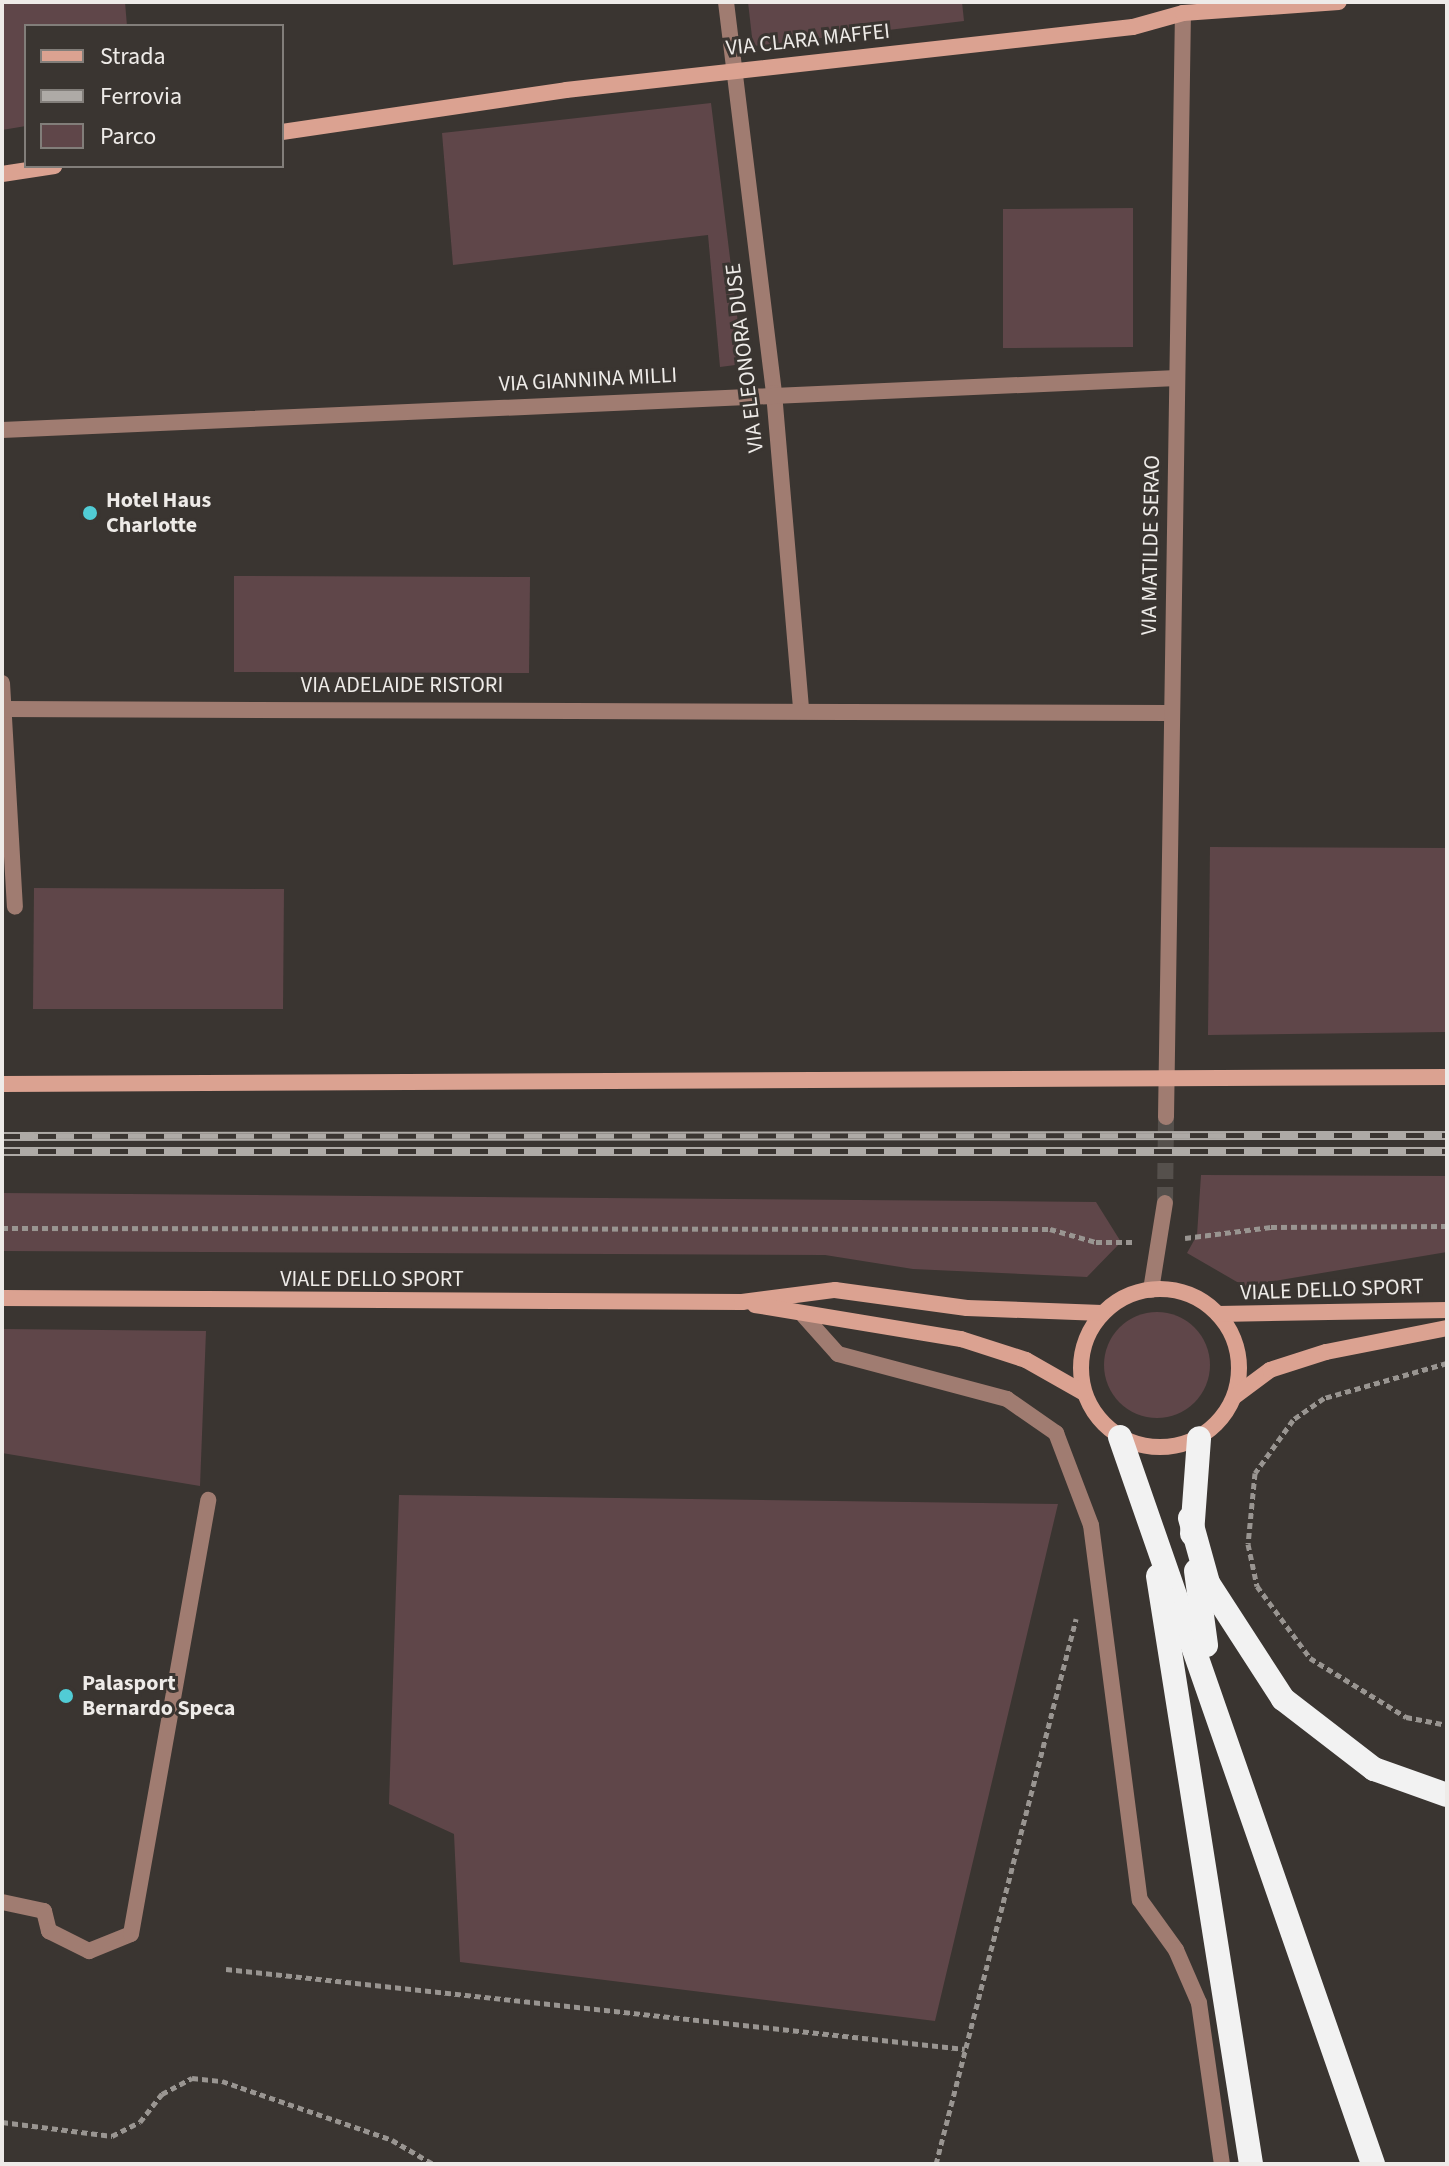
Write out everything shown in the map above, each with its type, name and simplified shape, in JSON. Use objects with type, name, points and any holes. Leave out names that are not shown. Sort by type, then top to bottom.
[{"type":"highway","points":[[1120,1437],[1150,1526],[1211,1683],[1373,2164]]},
{"type":"highway","points":[[1199,1438],[1190,1518],[1211,1683]]},
{"type":"highway","points":[[1190,1518],[1208,1583],[1283,1699],[1374,1769],[1447,1795]]},
{"type":"highway","points":[[1150,1526],[1215,1921],[1251,2164]]},
{"type":"street","name":"VIA ELEONORA DUSE","points":[[726,2],[774,393],[801,710]]},
{"type":"street","name":"VIA CLARA MAFFEI","points":[[284,132],[732,70],[1133,27],[1183,13],[1339,2]]},
{"type":"street","name":"VIA MATILDE SERAO","points":[[1166,1117],[1169,713],[1183,13]]},
{"type":"street","points":[[2,174],[41,168]]},
{"type":"street","name":"VIA GIANNINA MILLI","points":[[2,430],[774,393],[1177,378]]},
{"type":"street","points":[[2,683],[15,907]]},
{"type":"street","name":"VIA ADELAIDE RISTORI","points":[[4,709],[1169,713]]},
{"type":"street","points":[[2,1084],[1447,1077]]},
{"type":"street","points":[[1151,1290],[1165,1203]]},
{"type":"street","name":"VIALE DELLO SPORT","points":[[2,1298],[742,1302],[835,1290],[967,1308],[1102,1313]]},
{"type":"street","points":[[1151,1290],[1191,1295],[1218,1314],[1239,1354],[1235,1396],[1199,1438],[1164,1448],[1120,1437],[1084,1393],[1085,1341],[1102,1313],[1151,1290]]},
{"type":"street","name":"VIALE DELLO SPORT","points":[[742,1302],[804,1316],[961,1339],[1026,1360],[1084,1393]]},
{"type":"street","name":"VIALE DELLO SPORT","points":[[1218,1314],[1447,1310]]},
{"type":"street","points":[[804,1316],[838,1354],[1007,1399],[1056,1433],[1091,1525],[1140,1900],[1176,1950],[1199,2003],[1222,2164]]},
{"type":"street","name":"VIALE DELLO SPORT","points":[[1235,1396],[1270,1370],[1326,1352],[1447,1328]]},
{"type":"street","points":[[2,1902],[44,1911],[49,1931],[89,1951],[131,1934],[208,1500]]},
{"type":"path","points":[[2,1228],[1050,1229],[1096,1242],[1159,1242],[1271,1227],[1447,1226]]},
{"type":"path","points":[[1447,1363],[1324,1398],[1293,1420],[1255,1473],[1248,1544],[1257,1586],[1310,1658],[1406,1717],[1447,1725]]},
{"type":"path","points":[[936,2164],[1078,1609]]},
{"type":"path","points":[[226,1969],[965,2049]]},
{"type":"path","points":[[2,2122],[112,2136],[140,2122],[162,2094],[192,2078],[222,2081],[392,2140],[433,2164]]},
{"type":"green space","points":[[2,2],[125,2],[127,24],[24,24],[24,126],[2,130]]},
{"type":"green space","points":[[748,2],[962,2],[964,21],[753,46]]},
{"type":"green space","points":[[711,103],[743,364],[720,367],[708,235],[453,265],[442,133]]},
{"type":"green space","points":[[1133,208],[1133,347],[1003,348],[1003,209]]},
{"type":"green space","points":[[234,576],[530,577],[529,673],[234,672]]},
{"type":"green space","points":[[1210,847],[1447,848],[1447,1032],[1208,1035]]},
{"type":"green space","points":[[34,888],[284,889],[283,1009],[33,1009]]},
{"type":"green space","points":[[1201,1175],[1447,1176],[1447,1252],[1244,1286],[1187,1253],[1197,1235]]},
{"type":"green space","points":[[2,1193],[1096,1202],[1121,1242],[1087,1277],[913,1269],[825,1255],[2,1251]]},
{"type":"green space","points":[[1157,1312],[1177,1316],[1195,1327],[1206,1345],[1210,1365],[1206,1385],[1195,1403],[1177,1414],[1157,1418],[1137,1414],[1119,1403],[1108,1385],[1104,1365],[1108,1345],[1119,1327],[1137,1316]]},
{"type":"green space","points":[[2,1329],[206,1331],[200,1486],[2,1453]]},
{"type":"green space","points":[[399,1495],[1058,1504],[935,2021],[460,1962],[454,1834],[389,1804]]},
{"type":"tunnel","points":[[1165,1203],[1166,1117]]},
{"type":"railway","points":[[2,1136],[1447,1135]]},
{"type":"railway","points":[[2,1151],[1447,1151]]},
{"type":"place","name":"Hotel Haus Charlotte","points":[[90,513]]},
{"type":"place","name":"Palasport Bernardo Speca","points":[[66,1696]]}]
